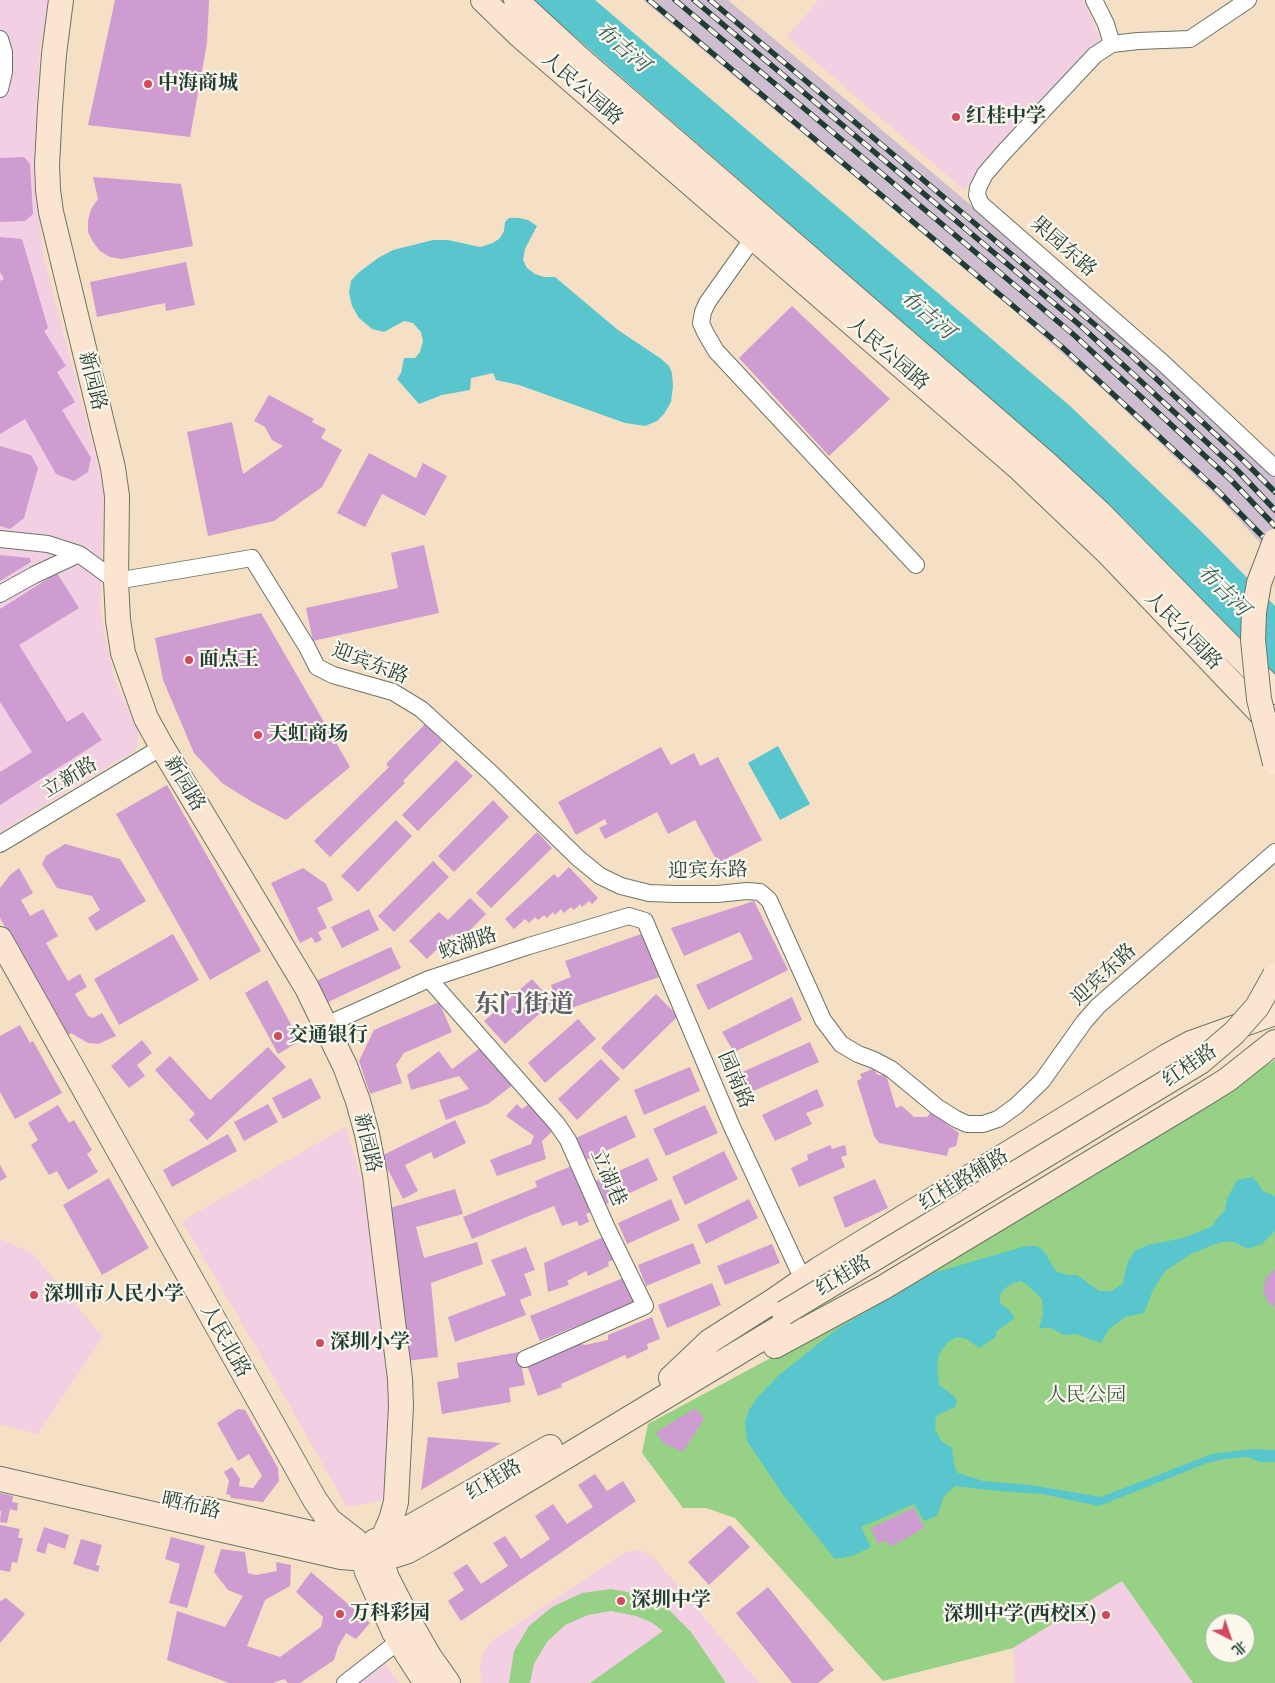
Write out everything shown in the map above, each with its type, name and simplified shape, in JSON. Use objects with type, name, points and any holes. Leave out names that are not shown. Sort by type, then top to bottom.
[{"type":"main road","name":"新园路","points":[[61,0],[50,108],[47,165],[48,190],[51,212],[113,468],[117,496],[116,580],[118,620],[123,653],[146,718],[299,974],[326,1025],[345,1066],[367,1134],[375,1175],[400,1378],[397,1492],[393,1515],[370,1550]]},
{"type":"main road","name":"人民公园路","points":[[483,0],[519,35],[1033,481],[1107,552],[1275,728]]},
{"type":"main road","name":"人民公园路","points":[[516,0],[579,58],[1040,458],[1099,512],[1275,692]]},
{"type":"main road","points":[[1275,541],[1259,583],[1254,612],[1253,640],[1259,699],[1275,763]]},
{"type":"main road","points":[[1275,578],[1267,614],[1266,643],[1270,684],[1275,707]]},
{"type":"main road","name":"人民北路","points":[[0,939],[305,1483],[329,1520],[370,1550],[429,1656],[448,1683]]},
{"type":"main road","name":"红桂路","points":[[370,1550],[408,1550],[431,1538],[674,1384],[1200,1062],[1234,1033],[1257,1007],[1275,975]]},
{"type":"main road","name":"红桂路","points":[[786,1317],[943,1232],[1198,1079],[1238,1049],[1257,1030],[1275,1006]]},
{"type":"main road","name":"红桂路辅路","points":[[786,1317],[846,1252],[1167,1056],[1191,1043],[1275,1013]]},
{"type":"main road","points":[[786,1317],[884,1287],[1227,1080],[1275,1042]]},
{"type":"main road","name":"晒布路","points":[[0,1464],[332,1538],[370,1550]]},
{"type":"main road","name":"晒布路","points":[[0,1479],[310,1550],[370,1550]]},
{"type":"main road","points":[[266,1523],[288,1519],[296,1514],[302,1507],[306,1496],[305,1483]]},
{"type":"main road","points":[[370,1550],[382,1607],[399,1641],[426,1683]]},
{"type":"street","points":[[1094,0],[1106,24],[1112,44],[1190,39],[1248,0]]},
{"type":"street","points":[[0,39],[4,52],[4,72],[0,89]]},
{"type":"street","name":"果园东路","points":[[1112,44],[1095,55],[1005,151],[985,174],[978,188],[977,195],[981,204],[1162,362],[1275,468]]},
{"type":"street","points":[[753,238],[707,302],[701,323],[705,332],[716,351],[916,565]]},
{"type":"street","points":[[0,539],[48,544],[79,554],[116,580]]},
{"type":"street","points":[[0,594],[34,575],[79,554]]},
{"type":"street","name":"迎宾东路","points":[[116,580],[252,558],[307,648],[316,667],[393,692],[421,709],[492,774],[578,858],[600,876],[621,886],[648,893],[717,894],[747,891],[760,892],[769,900],[823,1020],[841,1044],[891,1069],[937,1106],[966,1124],[983,1124],[998,1119],[1016,1106],[1042,1081],[1084,1022],[1098,1006],[1275,852]]},
{"type":"street","name":"立新路","points":[[0,844],[162,747]]},
{"type":"street","name":"蛟湖路","points":[[326,1025],[429,979],[629,916]]},
{"type":"street","name":"园南路","points":[[629,916],[645,921],[732,1127],[798,1269]]},
{"type":"street","name":"立湖巷","points":[[429,979],[557,1124],[568,1140],[606,1226],[645,1306],[525,1360]]},
{"type":"street","points":[[345,1683],[399,1641]]},
{"type":"shaded area","points":[[0,0],[52,0],[40,47],[34,156],[43,255],[104,488],[100,609],[106,642],[115,682],[139,732],[136,750],[0,832]]},
{"type":"shaded area","points":[[643,0],[728,0],[1044,267],[1152,361],[1275,478],[1275,559],[1225,504],[1097,384],[1011,308]]},
{"type":"shaded area","name":"红桂中学","points":[[819,0],[1084,0],[1102,44],[964,190],[787,37]]},
{"type":"shaded area","name":"深圳小学","points":[[346,1127],[365,1193],[377,1260],[391,1369],[387,1499],[347,1507],[182,1221]]},
{"type":"shaded area","name":"深圳市人民小学","points":[[0,1239],[32,1253],[103,1337],[38,1434],[0,1424]]},
{"type":"shaded area","name":"深圳中学","points":[[633,1550],[644,1552],[656,1560],[759,1683],[482,1683],[480,1666],[484,1651],[492,1641],[621,1555]]},
{"type":"shaded area","name":"深圳中学(西校区)","points":[[1122,1581],[1193,1683],[1015,1683],[1013,1648]]},
{"type":"shaded area","points":[[382,1659],[399,1683],[353,1683]]},
{"type":"green space","name":"人民公园","points":[[1275,1060],[1275,1683],[1193,1683],[1122,1581],[1013,1648],[883,1681],[735,1518],[706,1508],[683,1508],[642,1453],[648,1424],[906,1285]]},
{"type":"green space","points":[[611,1589],[643,1595],[667,1608],[691,1632],[726,1683],[590,1683],[663,1631],[651,1622],[636,1616],[611,1611],[588,1615],[565,1625],[547,1642],[534,1664],[530,1683],[509,1683],[514,1651],[529,1626],[552,1607],[582,1593]]},
{"type":"water","name":"布吉河","points":[[533,0],[595,0],[1070,406],[1202,532],[1275,606],[1275,676],[1121,516],[922,339]]},
{"type":"water","points":[[509,218],[528,220],[537,226],[525,249],[523,260],[527,268],[535,274],[544,277],[555,277],[618,330],[669,366],[672,373],[673,387],[671,402],[657,421],[645,426],[625,423],[519,385],[496,380],[493,373],[471,378],[470,390],[442,395],[419,404],[397,379],[401,373],[404,358],[415,358],[420,352],[423,341],[421,332],[413,323],[404,321],[384,332],[372,329],[359,318],[352,306],[349,293],[351,281],[358,273],[378,258],[393,250],[433,240],[448,240],[480,247],[493,243],[500,238],[504,231],[505,222]]},
{"type":"water","points":[[778,746],[810,804],[780,820],[748,763]]},
{"type":"water","points":[[1253,1177],[1264,1192],[1275,1196],[1275,1231],[1262,1244],[1248,1249],[1228,1241],[1191,1254],[1165,1271],[1153,1290],[1144,1313],[1125,1317],[1109,1329],[1101,1343],[1076,1334],[1064,1335],[1051,1328],[1039,1328],[1043,1314],[1042,1299],[1026,1284],[1020,1281],[1011,1284],[1002,1291],[1000,1303],[1015,1318],[997,1331],[995,1338],[979,1348],[967,1339],[957,1337],[948,1342],[939,1354],[937,1367],[939,1385],[954,1396],[957,1402],[955,1407],[936,1416],[935,1429],[941,1441],[952,1448],[954,1465],[958,1473],[983,1481],[1031,1485],[1101,1497],[1212,1454],[1250,1449],[1275,1450],[1275,1462],[1260,1462],[1248,1457],[1207,1463],[1099,1506],[1042,1494],[955,1486],[944,1496],[937,1516],[924,1521],[914,1504],[861,1527],[871,1547],[852,1556],[835,1559],[784,1496],[747,1441],[745,1422],[749,1410],[757,1398],[779,1375],[837,1329],[933,1273],[1026,1246],[1036,1246],[1045,1253],[1056,1271],[1068,1275],[1077,1275],[1099,1291],[1112,1291],[1123,1283],[1127,1264],[1135,1251],[1148,1245],[1183,1238],[1213,1226],[1225,1210],[1227,1199],[1237,1180]]},
{"type":"building","name":"中海商城","points":[[115,0],[209,0],[207,43],[190,137],[88,125]]},
{"type":"building","points":[[24,157],[30,164],[33,214],[25,221],[0,222],[0,158]]},
{"type":"building","points":[[93,177],[181,184],[193,246],[122,259],[110,257],[100,251],[88,232],[88,220],[91,209],[98,199]]},
{"type":"building","points":[[0,237],[22,239],[48,328],[44,331],[66,366],[57,372],[75,402],[62,410],[91,458],[88,472],[74,481],[56,474],[25,419],[0,434],[0,281],[4,279],[0,272]]},
{"type":"building","points":[[186,262],[195,305],[166,311],[165,303],[97,317],[90,282]]},
{"type":"building","points":[[792,306],[890,399],[829,456],[739,358]]},
{"type":"building","points":[[269,395],[314,419],[312,422],[326,429],[321,438],[342,450],[322,487],[274,521],[208,536],[187,432],[232,422],[243,474],[283,446],[272,440],[265,427],[254,421]]},
{"type":"building","points":[[0,446],[31,455],[38,468],[24,518],[10,529],[0,526]]},
{"type":"building","points":[[369,453],[416,478],[423,463],[447,476],[425,516],[382,494],[365,527],[337,513]]},
{"type":"building","points":[[424,545],[439,613],[313,641],[306,608],[398,588],[391,553]]},
{"type":"building","points":[[0,555],[30,558],[31,562],[0,581]]},
{"type":"building","points":[[57,573],[79,608],[19,645],[67,722],[83,712],[102,740],[0,805],[0,772],[32,752],[0,702],[0,609]]},
{"type":"building","name":"天虹商场","points":[[261,613],[350,767],[286,820],[222,783],[194,753],[163,680],[155,638]]},
{"type":"building","points":[[425,724],[442,741],[403,781],[405,783],[330,857],[314,841],[389,767],[386,764]]},
{"type":"building","points":[[661,747],[671,765],[694,753],[700,766],[718,757],[762,840],[718,863],[695,820],[668,834],[657,812],[605,839],[599,828],[607,824],[605,819],[576,835],[558,802]]},
{"type":"building","points":[[456,760],[473,776],[418,831],[402,815]]},
{"type":"building","points":[[167,785],[261,951],[210,980],[116,814]]},
{"type":"building","points":[[493,800],[509,817],[454,872],[438,856]]},
{"type":"building","points":[[396,820],[412,836],[358,892],[341,876]]},
{"type":"building","points":[[537,832],[552,848],[491,908],[476,893]]},
{"type":"building","points":[[65,844],[120,859],[146,901],[96,931],[88,918],[100,910],[92,896],[57,888],[42,864],[46,856]]},
{"type":"building","points":[[433,861],[449,877],[394,932],[378,916]]},
{"type":"building","points":[[569,867],[598,898],[592,904],[589,901],[582,907],[580,904],[574,910],[571,907],[564,913],[561,909],[555,915],[553,912],[547,918],[544,915],[538,920],[535,917],[529,923],[525,919],[514,929],[505,919],[554,874],[558,878]]},
{"type":"building","points":[[19,868],[33,893],[21,900],[30,916],[43,909],[58,936],[46,943],[68,981],[80,974],[87,987],[75,994],[88,1016],[93,1018],[102,1013],[116,1036],[98,1044],[88,1043],[71,1033],[66,1037],[0,918],[0,888],[10,875]]},
{"type":"building","points":[[303,868],[326,884],[333,900],[317,908],[327,928],[318,932],[322,940],[315,943],[312,937],[300,943],[271,883]]},
{"type":"building","points":[[470,898],[486,914],[459,941],[452,934],[427,959],[409,941],[439,912],[448,920]]},
{"type":"building","points":[[754,901],[788,970],[708,1010],[696,985],[753,959],[740,932],[684,956],[671,928]]},
{"type":"building","points":[[369,909],[379,930],[342,948],[331,927]]},
{"type":"building","points":[[644,933],[659,977],[560,1012],[551,985],[571,977],[565,961]]},
{"type":"building","points":[[173,934],[199,980],[119,1025],[94,979]]},
{"type":"building","points":[[391,947],[401,968],[326,1003],[316,981]]},
{"type":"building","points":[[532,979],[553,1002],[505,1044],[484,1021]]},
{"type":"building","points":[[267,980],[300,1041],[278,1054],[245,993]]},
{"type":"building","points":[[656,994],[678,1016],[623,1070],[601,1048]]},
{"type":"building","points":[[792,997],[802,1020],[734,1052],[722,1032]]},
{"type":"building","points":[[439,1002],[452,1032],[404,1053],[396,1065],[402,1083],[370,1094],[359,1061],[374,1030]]},
{"type":"building","points":[[578,1019],[596,1039],[545,1083],[528,1063]]},
{"type":"building","points":[[20,1025],[30,1043],[33,1041],[62,1093],[15,1119],[0,1092],[0,1036]]},
{"type":"building","points":[[142,1040],[152,1053],[137,1065],[145,1076],[129,1088],[111,1066]]},
{"type":"building","points":[[810,1042],[819,1062],[751,1092],[740,1073]]},
{"type":"building","points":[[484,1045],[514,1084],[488,1104],[446,1120],[439,1100],[469,1089],[459,1076],[411,1090],[407,1075],[439,1051],[452,1069]]},
{"type":"building","points":[[268,1047],[286,1067],[207,1140],[189,1120],[195,1114],[155,1070],[170,1056],[210,1100]]},
{"type":"building","points":[[601,1059],[620,1079],[577,1120],[558,1099]]},
{"type":"building","points":[[690,1067],[700,1091],[644,1115],[634,1090]]},
{"type":"building","points":[[873,1069],[878,1075],[886,1075],[896,1108],[902,1106],[914,1117],[927,1117],[931,1112],[959,1133],[956,1146],[949,1148],[947,1156],[879,1143],[874,1136],[857,1081],[862,1078],[860,1074]]},
{"type":"building","points":[[311,1078],[321,1098],[283,1119],[272,1098]]},
{"type":"building","points":[[817,1089],[824,1106],[806,1113],[812,1124],[775,1141],[762,1115]]},
{"type":"building","points":[[530,1103],[553,1131],[542,1141],[546,1159],[497,1176],[490,1160],[531,1144],[534,1136],[506,1116],[517,1104],[522,1109]]},
{"type":"building","points":[[268,1104],[278,1122],[244,1141],[234,1122]]},
{"type":"building","points":[[58,1105],[69,1123],[74,1120],[92,1150],[87,1154],[98,1172],[68,1190],[57,1171],[49,1175],[31,1145],[38,1140],[28,1123]]},
{"type":"building","points":[[705,1105],[718,1133],[666,1156],[653,1129]]},
{"type":"building","points":[[626,1115],[636,1137],[586,1160],[576,1138]]},
{"type":"building","points":[[455,1120],[466,1143],[434,1159],[431,1152],[405,1165],[418,1191],[403,1199],[381,1156]]},
{"type":"building","points":[[228,1134],[237,1151],[172,1187],[163,1170]]},
{"type":"building","points":[[830,1145],[832,1149],[845,1145],[847,1155],[841,1157],[845,1167],[799,1187],[791,1168],[808,1160],[807,1155]]},
{"type":"building","points":[[724,1151],[738,1179],[685,1205],[672,1177]]},
{"type":"building","points":[[648,1158],[658,1180],[606,1204],[596,1181]]},
{"type":"building","points":[[0,1165],[7,1177],[0,1181]]},
{"type":"building","points":[[574,1165],[593,1211],[586,1214],[589,1222],[579,1226],[577,1221],[562,1226],[554,1206],[472,1239],[463,1217],[537,1187],[535,1181]]},
{"type":"building","points":[[109,1178],[149,1248],[102,1275],[63,1205]]},
{"type":"building","points":[[875,1179],[888,1208],[845,1228],[833,1197]]},
{"type":"building","points":[[455,1189],[463,1214],[416,1227],[424,1258],[477,1242],[483,1264],[431,1283],[438,1357],[406,1361],[383,1210]]},
{"type":"building","points":[[671,1199],[680,1220],[627,1244],[618,1223]]},
{"type":"building","points":[[749,1199],[758,1218],[706,1244],[697,1225]]},
{"type":"building","points":[[608,1235],[618,1258],[608,1262],[609,1266],[588,1276],[586,1271],[567,1281],[569,1285],[548,1292],[544,1263]]},
{"type":"building","points":[[693,1243],[701,1263],[646,1286],[638,1265]]},
{"type":"building","points":[[772,1244],[780,1263],[725,1285],[717,1266]]},
{"type":"building","points":[[526,1247],[535,1270],[524,1274],[532,1295],[520,1300],[526,1315],[455,1342],[448,1317],[506,1295],[491,1260]]},
{"type":"building","points":[[1275,1269],[1275,1307],[1268,1302],[1263,1290],[1266,1277]]},
{"type":"building","points":[[628,1276],[638,1301],[540,1341],[530,1316]]},
{"type":"building","points":[[712,1283],[721,1305],[667,1328],[658,1305]]},
{"type":"building","points":[[652,1317],[660,1339],[647,1344],[648,1349],[627,1359],[625,1355],[561,1384],[562,1387],[538,1396],[527,1365],[572,1341],[585,1345],[608,1340],[608,1335]]},
{"type":"building","points":[[519,1352],[525,1385],[509,1388],[511,1402],[442,1414],[437,1382],[459,1378],[457,1363]]},
{"type":"building","points":[[696,1408],[704,1419],[683,1452],[663,1443],[656,1432]]},
{"type":"building","points":[[238,1409],[245,1410],[278,1468],[279,1481],[263,1502],[231,1498],[230,1495],[226,1494],[229,1481],[224,1472],[232,1467],[240,1479],[239,1486],[253,1488],[262,1476],[249,1454],[238,1461],[217,1423]]},
{"type":"building","points":[[428,1437],[501,1443],[421,1490]]},
{"type":"building","points":[[595,1474],[607,1491],[623,1481],[636,1501],[461,1621],[448,1601],[464,1590],[453,1573],[467,1564],[481,1584],[508,1566],[493,1543],[505,1536],[521,1559],[550,1539],[535,1516],[553,1504],[567,1524],[593,1507],[578,1485]]},
{"type":"building","points":[[0,1493],[13,1496],[12,1502],[18,1503],[17,1511],[10,1509],[7,1523],[0,1522]]},
{"type":"building","points":[[914,1508],[924,1528],[890,1547],[886,1540],[878,1544],[871,1528]]},
{"type":"building","points":[[0,1525],[20,1529],[18,1538],[23,1538],[17,1563],[12,1562],[10,1572],[0,1570]]},
{"type":"building","points":[[730,1525],[750,1547],[709,1585],[688,1562]]},
{"type":"building","points":[[44,1527],[69,1535],[65,1549],[48,1543],[45,1554],[36,1551]]},
{"type":"building","points":[[171,1537],[205,1546],[187,1608],[169,1603],[180,1564],[165,1559]]},
{"type":"building","points":[[81,1539],[102,1545],[96,1565],[100,1566],[98,1572],[73,1564]]},
{"type":"building","name":"万科彩园","points":[[221,1549],[245,1552],[248,1573],[256,1575],[277,1571],[276,1562],[291,1565],[290,1586],[265,1600],[247,1646],[280,1657],[321,1627],[323,1617],[296,1592],[311,1572],[370,1623],[356,1639],[346,1633],[338,1647],[334,1660],[300,1683],[288,1683],[284,1679],[273,1683],[229,1683],[167,1660],[177,1611],[225,1627],[243,1596],[228,1590],[214,1572]]},
{"type":"building","points":[[768,1587],[834,1670],[818,1683],[792,1683],[736,1613]]},
{"type":"building","points":[[6,1598],[25,1614],[0,1643],[0,1601]]},
{"type":"railway","points":[[649,0],[1062,347],[1219,492],[1275,549]]},
{"type":"railway","points":[[675,0],[1074,335],[1231,480],[1275,526]]},
{"type":"railway","points":[[694,0],[1082,327],[1238,471],[1275,510]]},
{"type":"railway","points":[[710,0],[1132,356],[1275,492]]},
{"type":"place","name":"中海商城","points":[[148,84]]},
{"type":"place","name":"红桂中学","points":[[956,117]]},
{"type":"place","name":"面点王","points":[[189,660]]},
{"type":"place","name":"天虹商场","points":[[258,735]]},
{"type":"place","name":"交通银行","points":[[278,1036]]},
{"type":"place","name":"深圳市人民小学","points":[[34,1295]]},
{"type":"place","name":"深圳小学","points":[[320,1343]]},
{"type":"place","name":"深圳中学","points":[[621,1601]]},
{"type":"place","name":"万科彩园","points":[[340,1614]]},
{"type":"place","name":"深圳中学(西校区)","points":[[1106,1615]]},
{"type":"district","name":"东门街道","points":[[524,1005]]}]
